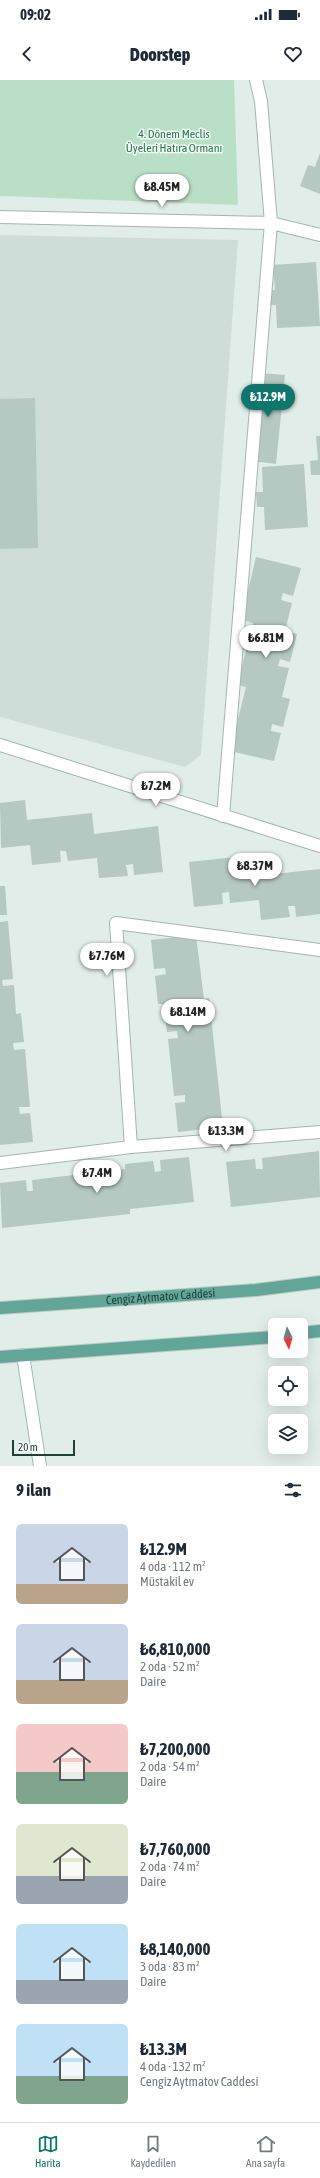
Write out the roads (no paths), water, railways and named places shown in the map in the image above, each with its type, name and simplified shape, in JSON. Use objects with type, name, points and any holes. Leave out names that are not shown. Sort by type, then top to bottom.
[{"type":"main road","name":"Cengiz Aytmatov Caddesi","points":[[0,1308],[256,1290],[320,1282]]},
{"type":"main road","points":[[308,1332],[320,1331]]},
{"type":"main road","points":[[0,1357],[268,1338]]},
{"type":"street","points":[[224,816],[271,223],[261,101],[256,80]]},
{"type":"street","points":[[0,217],[271,223],[320,234]]},
{"type":"street","points":[[0,745],[320,846]]},
{"type":"street","points":[[130,1147],[116,923],[320,950]]},
{"type":"street","points":[[0,1163],[130,1147],[320,1132]]},
{"type":"street","points":[[23,1355],[40,1466]]},
{"type":"park label","name":"4. Dönem Meclis Üyeleri Hatıra Ormanı","points":[[174,141]]}]
